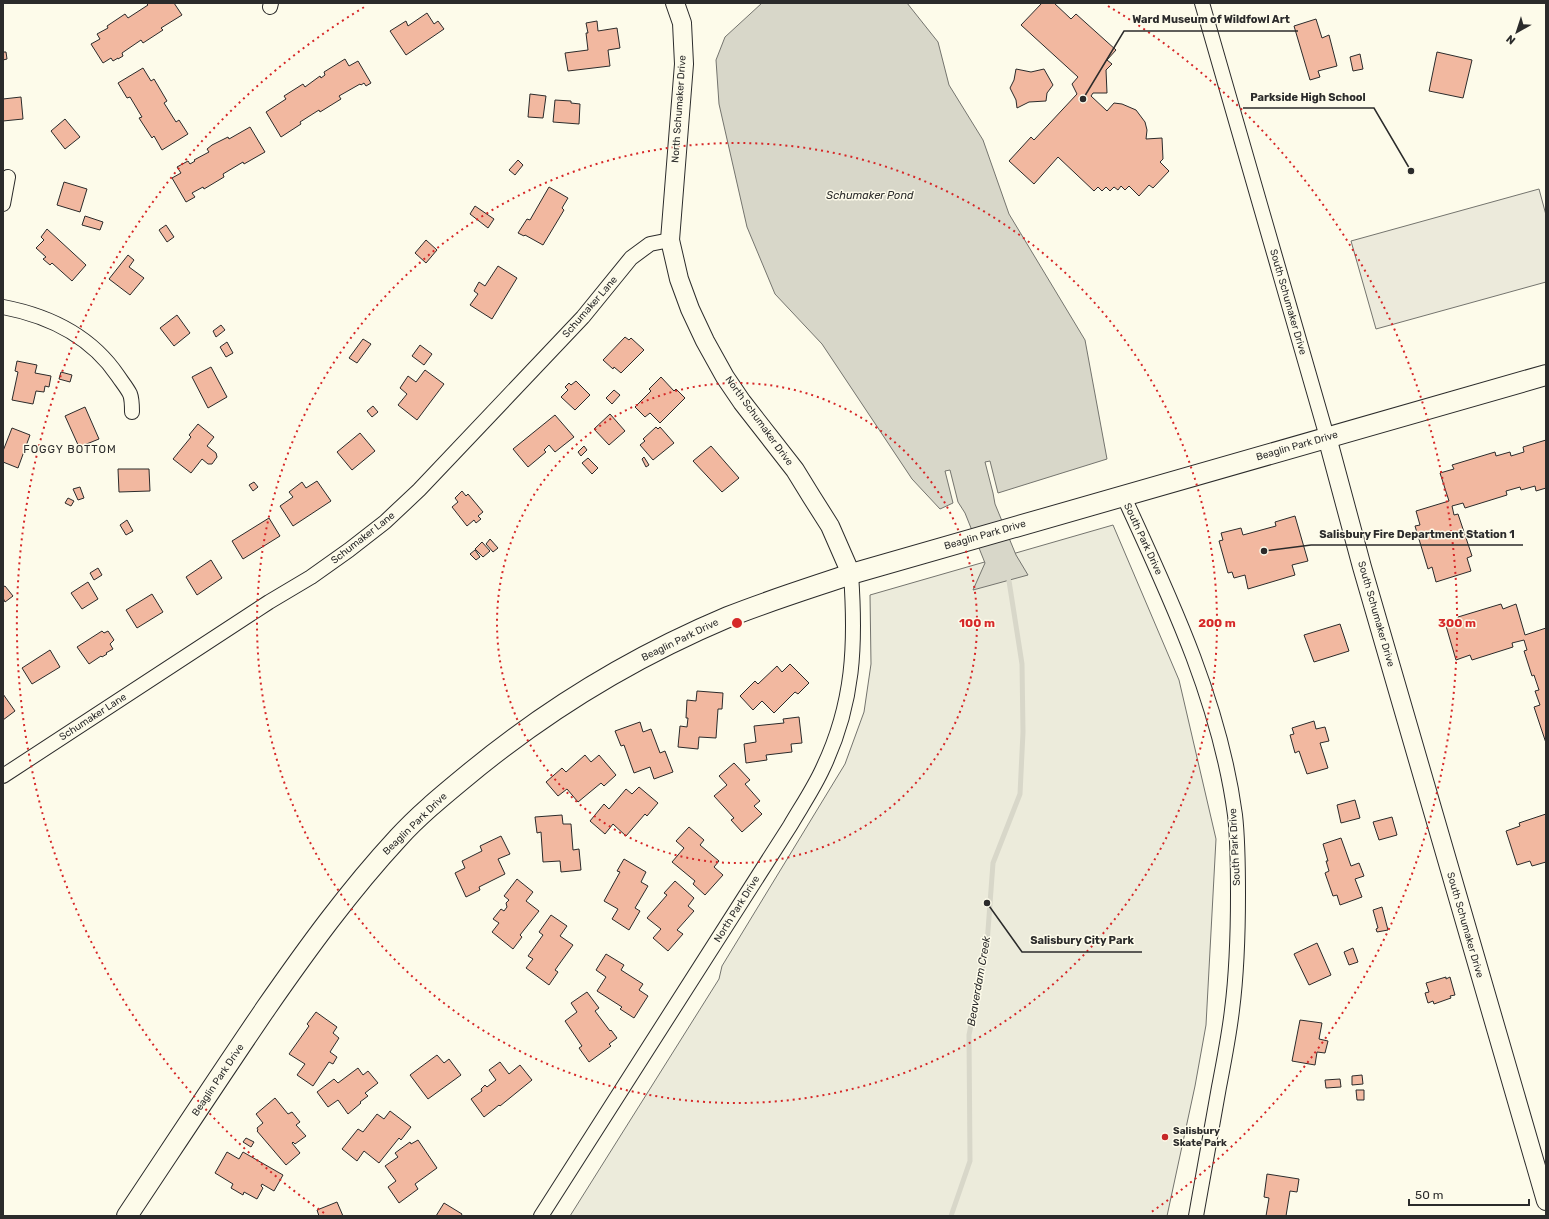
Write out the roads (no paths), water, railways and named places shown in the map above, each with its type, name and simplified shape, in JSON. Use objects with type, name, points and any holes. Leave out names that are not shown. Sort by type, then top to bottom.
[{"type":"main road","name":"Beaglin Park Drive","points":[[128,1216],[245,1039],[298,962],[357,884],[399,837],[434,804],[520,734],[646,656],[728,617],[790,594],[851,574],[1546,375]]},
{"type":"street","name":"North Schumaker Drive","points":[[675,3],[682,23],[684,64],[670,240],[679,279],[690,309],[705,341],[725,377],[742,402],[795,470],[830,526],[851,574]]},
{"type":"street","name":"South Schumaker Drive","points":[[1202,3],[1327,437],[1364,575],[1546,1201]]},
{"type":"street","points":[[3,204],[8,177]]},
{"type":"street","name":"Schumaker Lane","points":[[3,776],[269,602],[311,577],[373,531],[419,490],[480,426],[583,317],[631,258],[650,244],[670,240]]},
{"type":"street","points":[[3,307],[23,311],[64,327],[92,346],[111,366],[131,394],[132,412]]},
{"type":"street","name":"South Park Drive","points":[[1123,495],[1160,576],[1191,650],[1218,738],[1228,777],[1235,817],[1238,866],[1237,960],[1232,1010],[1196,1216]]},
{"type":"street","name":"North Park Drive","points":[[541,1216],[790,826],[823,767],[843,715],[852,670],[854,617],[851,574]]},
{"type":"water","name":"Schumaker Pond","points":[[762,3],[907,3],[938,42],[949,85],[983,140],[1009,214],[1085,340],[1107,459],[998,493],[990,461],[985,462],[995,504],[1016,555],[1028,575],[973,590],[985,563],[965,513],[958,502],[950,470],[945,471],[953,503],[940,509],[912,479],[822,344],[775,294],[747,227],[719,104],[716,60],[725,37]]},
{"type":"waterway","name":"Beaverdam Creek","points":[[951,1216],[970,1161],[969,1035],[987,944],[993,863],[1020,794],[1023,732],[1022,664],[1009,581]]},
{"type":"place","name":"Ward Museum of Wildfowl Art","points":[[1083,99]]},
{"type":"place","name":"Parkside High School","points":[[1411,171]]},
{"type":"place","name":"Salisbury Fire Department Station 1","points":[[1264,551]]},
{"type":"place","name":"Salisbury City Park","points":[[987,903]]},
{"type":"place","name":"Salisbury Skate Park","points":[[1165,1137]]},
{"type":"district","name":"FOGGY BOTTOM","points":[[70,449]]}]
